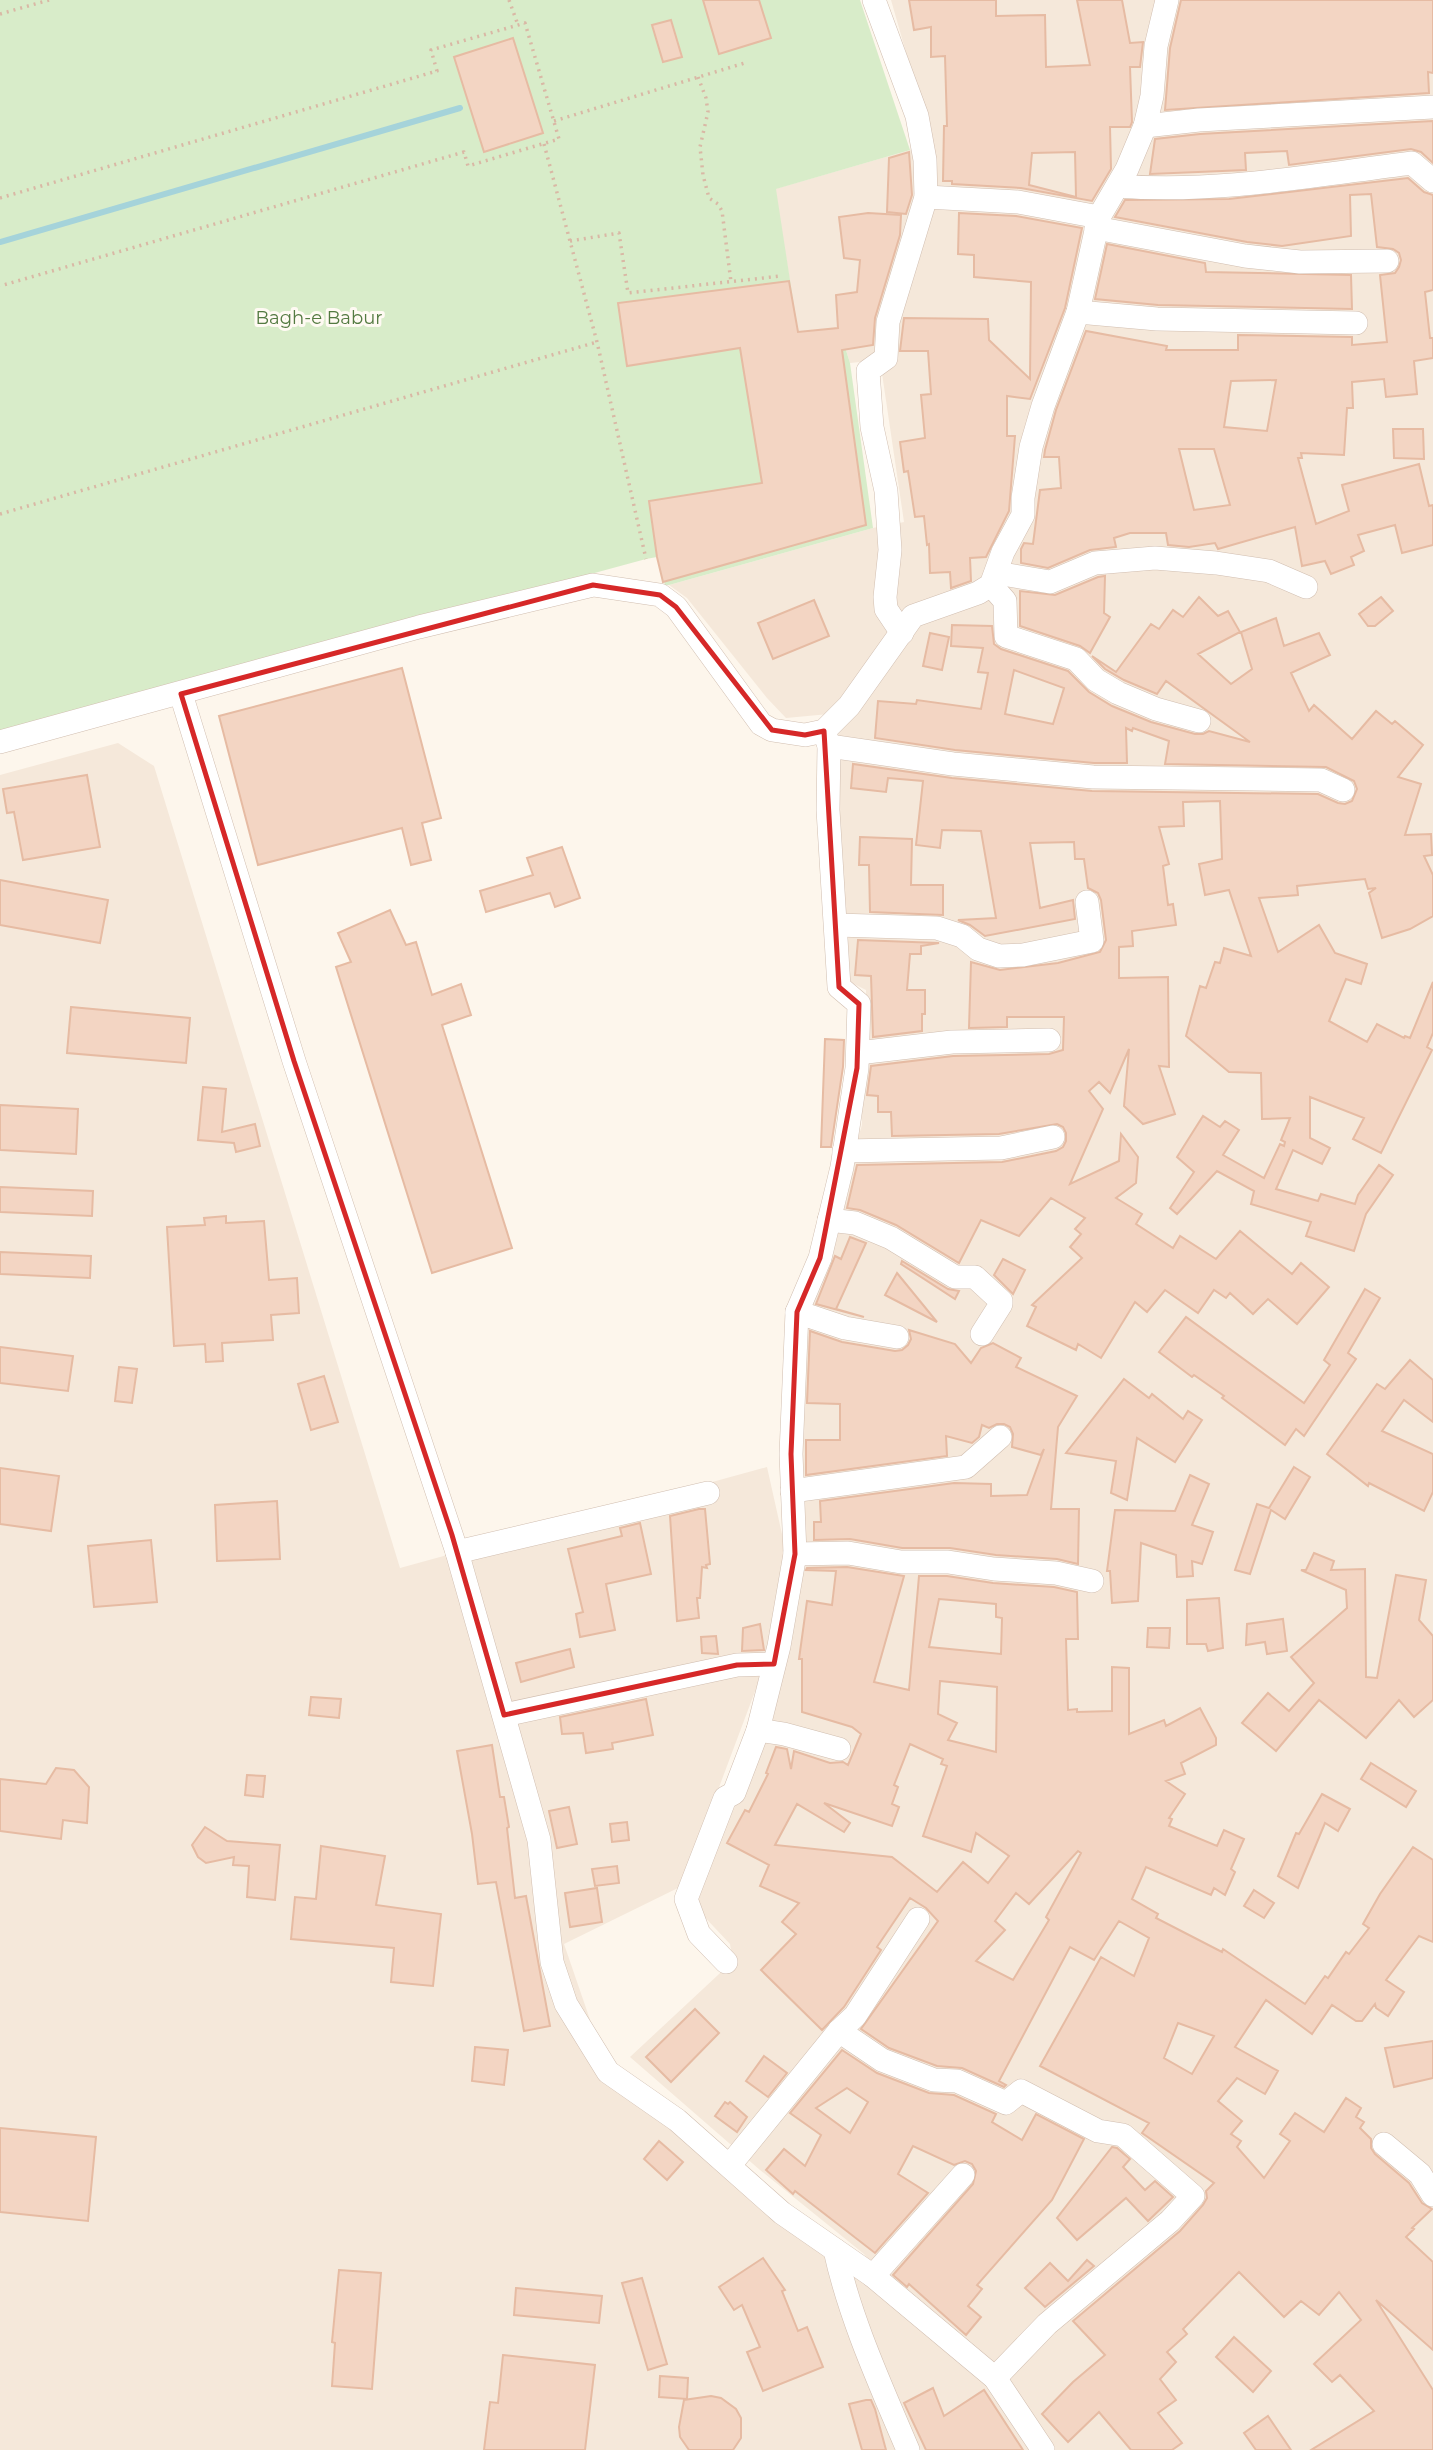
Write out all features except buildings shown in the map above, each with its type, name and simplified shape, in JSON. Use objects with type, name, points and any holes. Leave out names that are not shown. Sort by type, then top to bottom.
[{"type":"street","points":[[874,0],[917,116],[925,160],[926,197],[888,322],[886,358],[868,371],[872,426],[886,491],[890,550],[886,609],[902,633]]},
{"type":"street","points":[[726,1962],[699,1934],[686,1899],[724,1798],[734,1793],[758,1730],[774,1664],[795,1554],[791,1454],[797,1312],[820,1258],[829,1220],[844,1151],[858,1053],[859,1004],[839,987],[828,810],[827,738],[913,617],[978,593],[993,579],[1003,552],[1023,515],[1031,447],[1043,406],[1078,312],[1097,223],[1118,186],[1145,125],[1152,96],[1156,46],[1167,0]]},
{"type":"street","points":[[1145,125],[1433,107]]},
{"type":"street","points":[[1118,186],[1162,190],[1278,180],[1412,163],[1433,181]]},
{"type":"street","points":[[926,197],[1018,202],[1097,223],[1233,253],[1300,262],[1387,261]]},
{"type":"street","points":[[1078,312],[1157,319],[1356,324]]},
{"type":"street","points":[[993,579],[1050,582],[1095,563],[1155,558],[1269,571],[1306,587]]},
{"type":"street","points":[[993,579],[1005,601],[1006,636],[1076,659],[1096,680],[1118,693],[1156,709],[1199,721]]},
{"type":"street","points":[[0,742],[419,627],[593,585],[660,595],[676,607],[761,724],[772,730],[827,738],[953,764],[1081,776],[1321,780],[1343,790]]},
{"type":"street","points":[[181,694],[294,1061],[457,1552],[539,1840],[552,1962],[566,2004],[608,2072],[677,2120],[782,2213],[873,2276],[995,2378],[1043,2450]]},
{"type":"street","points":[[836,925],[937,928],[962,936],[978,949],[999,956],[1023,955],[1092,942],[1087,902]]},
{"type":"street","points":[[858,1053],[952,1042],[1049,1040]]},
{"type":"street","points":[[844,1151],[1001,1148],[1053,1138]]},
{"type":"street","points":[[829,1220],[855,1223],[891,1238],[955,1277],[975,1277],[1002,1304],[982,1334]]},
{"type":"street","points":[[797,1312],[845,1328],[897,1337]]},
{"type":"street","points":[[792,1491],[966,1467],[1000,1437]]},
{"type":"street","points":[[457,1552],[708,1493]]},
{"type":"street","points":[[795,1554],[848,1553],[901,1562],[948,1562],[994,1569],[1056,1573],[1092,1581]]},
{"type":"street","points":[[504,1716],[737,1665],[774,1664]]},
{"type":"street","points":[[758,1730],[839,1749]]},
{"type":"street","points":[[730,2165],[839,2031],[855,2016],[918,1919]]},
{"type":"street","points":[[839,2031],[882,2060],[934,2080],[957,2081],[1006,2103],[1021,2091],[1098,2131],[1123,2135],[1193,2196],[1160,2230],[1046,2324],[995,2378]]},
{"type":"street","points":[[1384,2144],[1420,2174],[1433,2195]]},
{"type":"street","points":[[873,2276],[963,2175]]},
{"type":"street","points":[[835,2250],[847,2293],[908,2450]]},
{"type":"path","points":[[0,14],[49,0]]},
{"type":"path","points":[[509,0],[518,25]]},
{"type":"path","points":[[0,198],[437,71],[431,50],[525,23],[559,139],[468,166],[464,152],[0,286]]},
{"type":"path","points":[[554,121],[748,62]]},
{"type":"path","points":[[698,77],[708,112],[700,147],[701,161],[709,198],[718,204],[722,211],[731,282]]},
{"type":"path","points":[[544,144],[597,342],[646,559]]},
{"type":"path","points":[[570,241],[619,233],[628,293],[781,276]]},
{"type":"path","points":[[0,514],[597,342]]},
{"type":"highlighted area","points":[[593,585],[660,595],[676,607],[772,730],[805,735],[824,731],[839,987],[859,1004],[857,1068],[820,1258],[797,1312],[791,1454],[795,1554],[774,1664],[737,1665],[504,1715],[452,1535],[294,1061],[181,694]]},
{"type":"shaded area","points":[[891,0],[1433,0],[1433,2450],[0,2450],[0,775],[118,743],[154,766],[400,1568],[767,1467],[790,1570],[784,1614],[682,1886],[564,1944],[608,2072],[896,2292],[864,2254],[760,2170],[630,2057],[733,1961],[730,1944],[698,1910],[694,1889],[720,1821],[734,1808],[759,1759],[774,1715],[784,1659],[799,1532],[809,1306],[837,1239],[844,1183],[862,1125],[866,1015],[866,990],[842,978],[838,731],[829,714],[786,718],[687,598],[669,585],[873,528],[904,522],[880,360],[850,363],[839,328],[798,332],[775,189],[910,150],[930,136]]},
{"type":"green space","name":"Bagh-e Babur","points":[[0,0],[860,0],[910,150],[776,189],[798,332],[839,328],[850,363],[873,528],[669,585],[665,585],[657,557],[646,559],[0,734]]},
{"type":"waterway","points":[[0,242],[460,108]]}]
